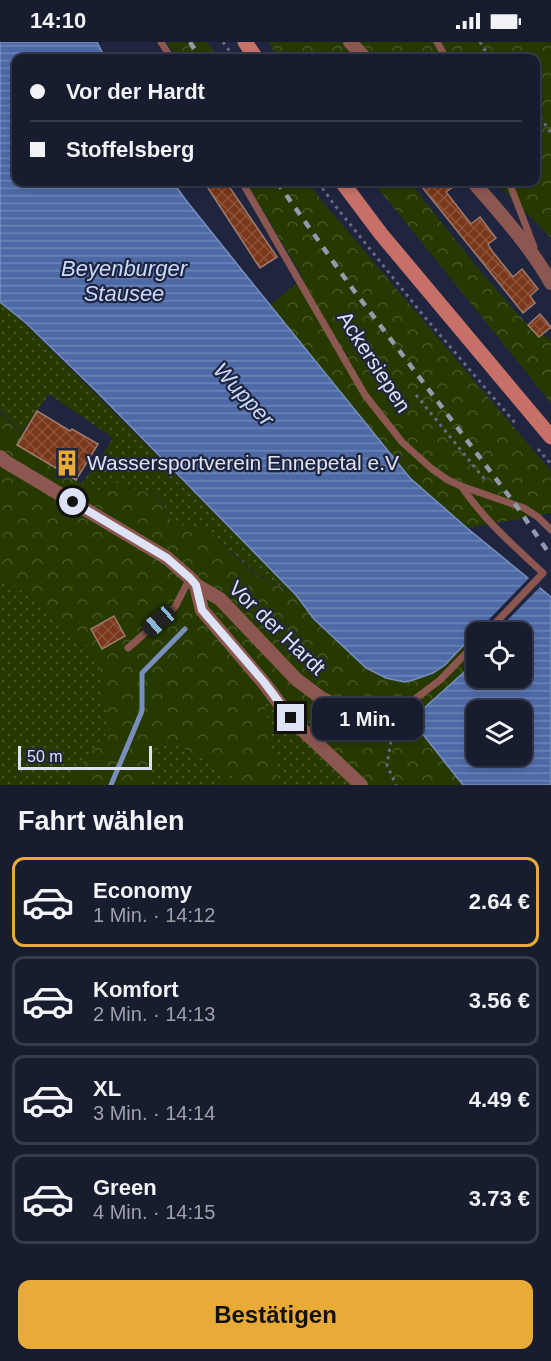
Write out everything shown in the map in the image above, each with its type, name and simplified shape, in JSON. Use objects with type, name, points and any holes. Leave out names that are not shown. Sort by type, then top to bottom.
[{"type":"main road","points":[[345,186],[381,234],[551,437]]},
{"type":"street","points":[[350,42],[361,54]]},
{"type":"street","points":[[476,186],[498,210],[540,264],[551,283]]},
{"type":"street","name":"Vor der Hardt","points":[[0,457],[167,558],[193,581],[220,599],[296,679],[321,698],[349,712],[380,719]]},
{"type":"street","points":[[193,581],[202,610],[264,682],[291,718],[361,785]]},
{"type":"lane","name":"Ackersiepen","points":[[244,186],[365,395],[402,441],[432,470],[461,486],[515,504],[531,512],[551,530]]},
{"type":"lane","points":[[511,186],[540,264]]},
{"type":"lane","points":[[461,486],[495,529],[543,573],[496,622]]},
{"type":"lane","points":[[128,648],[175,607],[193,581]]},
{"type":"lane","points":[[380,719],[411,702],[440,680],[466,653]]},
{"type":"path","points":[[540,117],[551,133]]},
{"type":"path","points":[[321,186],[423,315],[521,429]]},
{"type":"path","points":[[416,395],[504,500]]},
{"type":"path","points":[[536,447],[551,464]]},
{"type":"path","points":[[392,734],[387,765],[396,785]]},
{"type":"green space","points":[[167,42],[207,42],[216,54],[174,54]]},
{"type":"green space","points":[[268,42],[551,42],[551,238],[500,186],[540,186],[540,54],[276,54]]},
{"type":"green space","points":[[248,186],[311,186],[551,471],[551,513],[467,528],[410,478],[270,305],[303,278]]},
{"type":"green space","points":[[376,186],[414,186],[482,273],[525,322],[551,340],[551,403]]},
{"type":"green space","points":[[0,303],[25,324],[96,394],[295,594],[258,575],[211,533],[173,523],[159,496],[116,483],[92,492],[81,483],[113,438],[49,394],[22,432],[0,411]]},
{"type":"green space","points":[[0,413],[67,473],[93,492],[116,483],[158,496],[173,523],[210,532],[256,575],[296,595],[314,619],[366,668],[386,678],[413,680],[421,677],[466,644],[466,672],[425,707],[421,732],[463,785],[361,785],[264,684],[268,733],[280,785],[219,785],[234,777],[177,744],[159,747],[145,785],[70,785],[86,757],[111,729],[105,708],[103,678],[88,646],[0,573]]},
{"type":"green space","points":[[0,573],[88,646],[103,678],[105,708],[111,729],[86,757],[70,785],[0,785]]},
{"type":"green space","points":[[264,683],[361,785],[280,785],[268,733]]},
{"type":"green space","points":[[177,744],[236,778],[226,780],[219,785],[145,785],[159,747]]},
{"type":"water","name":"Beyenburger Stausee","points":[[0,42],[97,42],[103,54],[12,54],[12,186],[176,186],[410,478],[551,597],[551,785],[463,785],[421,732],[419,717],[422,710],[466,670],[466,688],[532,688],[532,622],[466,622],[466,644],[445,665],[433,673],[413,680],[405,682],[386,678],[366,668],[314,619],[296,595],[26,323],[0,302]]},
{"type":"pier","points":[[530,577],[540,587],[506,622],[486,622]]},
{"type":"building","points":[[207,186],[229,186],[277,257],[260,268]]},
{"type":"building","points":[[421,186],[454,186],[446,192],[471,224],[480,217],[496,238],[488,244],[513,277],[522,269],[538,289],[530,296],[535,303],[523,313]]},
{"type":"building","points":[[540,314],[551,327],[539,337],[528,325]]},
{"type":"building","name":"Wassersportverein Ennepetal e.V","points":[[37,411],[70,431],[72,429],[98,444],[76,480],[17,445]]},
{"type":"building","points":[[114,616],[125,636],[102,649],[91,629]]},
{"type":"waterway","points":[[111,785],[142,711],[142,673],[185,629]]},
{"type":"railway","points":[[190,42],[198,54]]},
{"type":"railway","points":[[280,186],[349,284],[515,504],[551,556]]},
{"type":"place","name":"Wassersportverein Ennepetal e.V","points":[[67,463]]},
{"type":"route","points":[[73,502],[167,558],[190,578],[196,585],[202,610],[264,682],[291,718]]},
{"type":"water label","name":"Wupper","points":[[244,394]]}]
